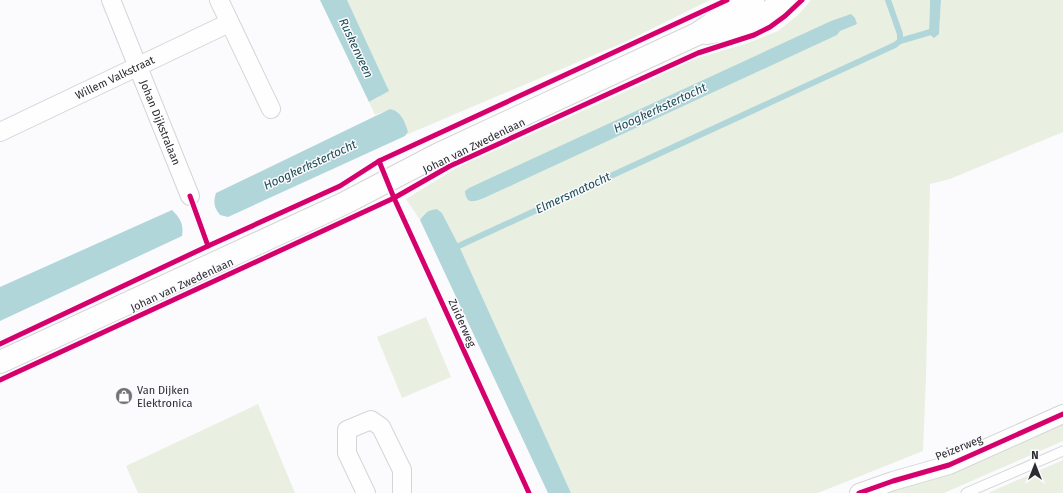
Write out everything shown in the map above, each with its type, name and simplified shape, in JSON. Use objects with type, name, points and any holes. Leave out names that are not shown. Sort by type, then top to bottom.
[{"type":"main road","name":"Johan van Zwedenlaan","points":[[0,362],[343,204],[437,155],[697,34],[719,19],[745,6],[753,0]]},
{"type":"main road","name":"Johan van Zwedenlaan","points":[[697,34],[721,32],[757,20],[784,0]]},
{"type":"street","name":"Johan Dijkstralaan","points":[[111,0],[190,196]]},
{"type":"street","points":[[219,0],[271,109]]},
{"type":"street","name":"Willem Valkstraat","points":[[0,132],[230,23]]},
{"type":"street","name":"Peizerweg","points":[[859,493],[893,481],[949,465],[1063,414]]},
{"type":"street","points":[[366,493],[347,453],[347,430],[371,420],[380,427],[402,470],[402,493]]},
{"type":"lane","points":[[966,493],[1063,451]]},
{"type":"green space","points":[[347,0],[710,0],[625,42],[406,135],[408,132],[385,111],[375,115],[369,102],[379,97]]},
{"type":"green space","points":[[811,0],[930,0],[929,34],[939,34],[941,0],[1063,0],[1063,132],[950,179],[930,184],[923,451],[818,493],[571,493],[459,247],[442,213],[437,209],[424,214],[420,220],[406,199],[456,168],[694,59],[745,44],[778,31],[798,15]]},
{"type":"green space","points":[[426,317],[451,377],[402,398],[377,337]]},
{"type":"green space","points":[[258,404],[295,493],[138,493],[126,466]]},
{"type":"green space","points":[[1063,421],[1063,441],[944,493],[875,493]]},
{"type":"green space","points":[[1063,460],[1063,493],[988,493]]},
{"type":"water","name":"Ruskenveen","points":[[320,0],[347,0],[389,91],[369,102]]},
{"type":"water","points":[[930,0],[941,0],[939,34],[934,38],[929,34]]},
{"type":"water","name":"Hoogkerkstertocht","points":[[851,14],[855,18],[857,24],[840,31],[837,35],[484,198],[477,201],[467,199],[465,191],[469,188],[831,21]]},
{"type":"water","name":"Hoogkerkstertocht","points":[[390,109],[397,112],[404,121],[408,132],[405,136],[228,217],[220,215],[216,210],[214,202],[216,193]]},
{"type":"water","points":[[437,209],[442,213],[459,246],[571,493],[548,493],[420,220],[427,212]]},
{"type":"water","points":[[172,210],[181,222],[182,236],[0,321],[0,287]]},
{"type":"waterway","name":"Elmersmatocht","points":[[452,249],[895,45],[900,41],[900,34],[888,0]]},
{"type":"waterway","points":[[900,41],[934,30]]},
{"type":"cycle path","points":[[0,344],[208,246],[340,186],[379,161],[727,0]]},
{"type":"cycle path","points":[[0,380],[394,198],[450,166],[698,53],[754,35],[770,27],[785,16],[802,0]]},
{"type":"cycle path","name":"Zuiderweg","points":[[379,161],[394,198],[529,493]]},
{"type":"cycle path","points":[[190,196],[208,246]]},
{"type":"cycle path","points":[[859,493],[893,481],[949,465],[1063,414]]},
{"type":"place","name":"Van Dijken Elektronica","points":[[124,396]]}]
